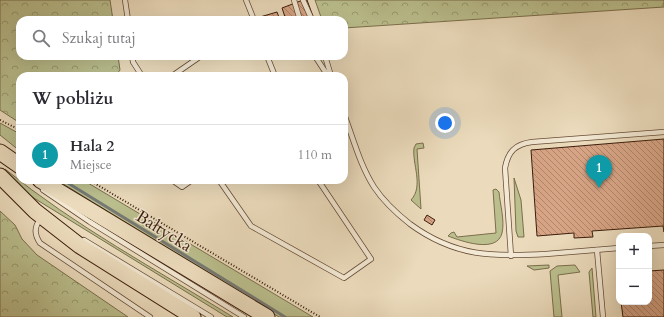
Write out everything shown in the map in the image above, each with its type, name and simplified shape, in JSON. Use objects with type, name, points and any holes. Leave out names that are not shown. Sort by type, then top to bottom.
[{"type":"main road","points":[[0,152],[16,163]]},
{"type":"main road","points":[[0,176],[38,213],[95,256],[193,317]]},
{"type":"main road","name":"Bałtycka","points":[[41,184],[267,317]]},
{"type":"lane","points":[[125,0],[127,16]]},
{"type":"lane","points":[[246,0],[252,16]]},
{"type":"lane","points":[[294,0],[299,16]]},
{"type":"lane","points":[[304,0],[310,16]]},
{"type":"lane","points":[[133,60],[139,72]]},
{"type":"lane","points":[[178,72],[195,60]]},
{"type":"lane","points":[[269,60],[273,72]]},
{"type":"lane","points":[[318,60],[325,72]]},
{"type":"lane","points":[[326,60],[330,72]]},
{"type":"lane","points":[[348,124],[374,187],[392,210],[421,232],[446,245],[481,255],[511,256],[616,248]]},
{"type":"lane","points":[[511,256],[505,168],[509,154],[518,145],[532,142],[664,132]]},
{"type":"lane","points":[[0,152],[16,166]]},
{"type":"lane","points":[[40,184],[80,216],[244,317]]},
{"type":"lane","points":[[178,184],[182,187],[186,184]]},
{"type":"lane","points":[[221,184],[251,226],[344,278],[371,260],[321,184]]},
{"type":"lane","points":[[75,235],[38,213],[35,230],[36,237],[40,243],[150,317]]},
{"type":"lane","points":[[82,239],[211,317]]},
{"type":"lane","points":[[652,246],[664,245]]},
{"type":"lane","points":[[598,250],[603,317]]},
{"type":"path","points":[[0,120],[16,128]]},
{"type":"path","points":[[96,184],[320,317]]},
{"type":"green space","points":[[0,0],[110,0],[112,16],[16,16],[16,60],[119,60],[120,70],[118,72],[16,72],[16,120],[0,110]]},
{"type":"green space","points":[[315,0],[664,0],[664,7],[348,28],[348,16],[321,16]]},
{"type":"green space","points":[[0,123],[16,132],[16,148],[0,135]]},
{"type":"green space","points":[[423,143],[424,148],[417,149],[421,209],[411,200],[417,188],[414,148],[416,144]]},
{"type":"green space","points":[[5,169],[16,178],[16,183]]},
{"type":"green space","points":[[514,178],[521,200],[524,237],[518,237],[516,231]]},
{"type":"green space","points":[[17,184],[24,184],[59,210],[146,265],[233,317],[227,317],[29,195]]},
{"type":"green space","points":[[63,184],[90,184],[313,317],[279,317]]},
{"type":"green space","points":[[496,189],[499,192],[503,223],[502,233],[499,239],[493,243],[478,244],[461,241],[448,236],[454,232],[457,237],[496,233],[493,190]]},
{"type":"green space","points":[[0,211],[15,225],[22,239],[37,255],[128,317],[0,317]]},
{"type":"green space","points":[[549,265],[549,268],[534,270],[527,266]]},
{"type":"green space","points":[[575,265],[580,272],[558,275],[562,317],[554,317],[550,271],[557,266]]},
{"type":"green space","points":[[592,268],[596,317],[593,317],[589,272]]},
{"type":"building","points":[[303,0],[307,0],[313,16],[285,16],[282,8]]},
{"type":"building","points":[[277,12],[278,16],[263,16]]},
{"type":"building","points":[[664,139],[664,232],[663,226],[592,231],[593,237],[574,238],[574,233],[537,236],[531,150]]},
{"type":"building","points":[[427,215],[435,220],[432,225],[424,220]]},
{"type":"building","points":[[664,270],[664,317],[623,317],[621,305],[652,305],[652,271]]},
{"type":"waterway","points":[[69,184],[285,317]]},
{"type":"place","name":"Hala 2","points":[[599,188]]}]
